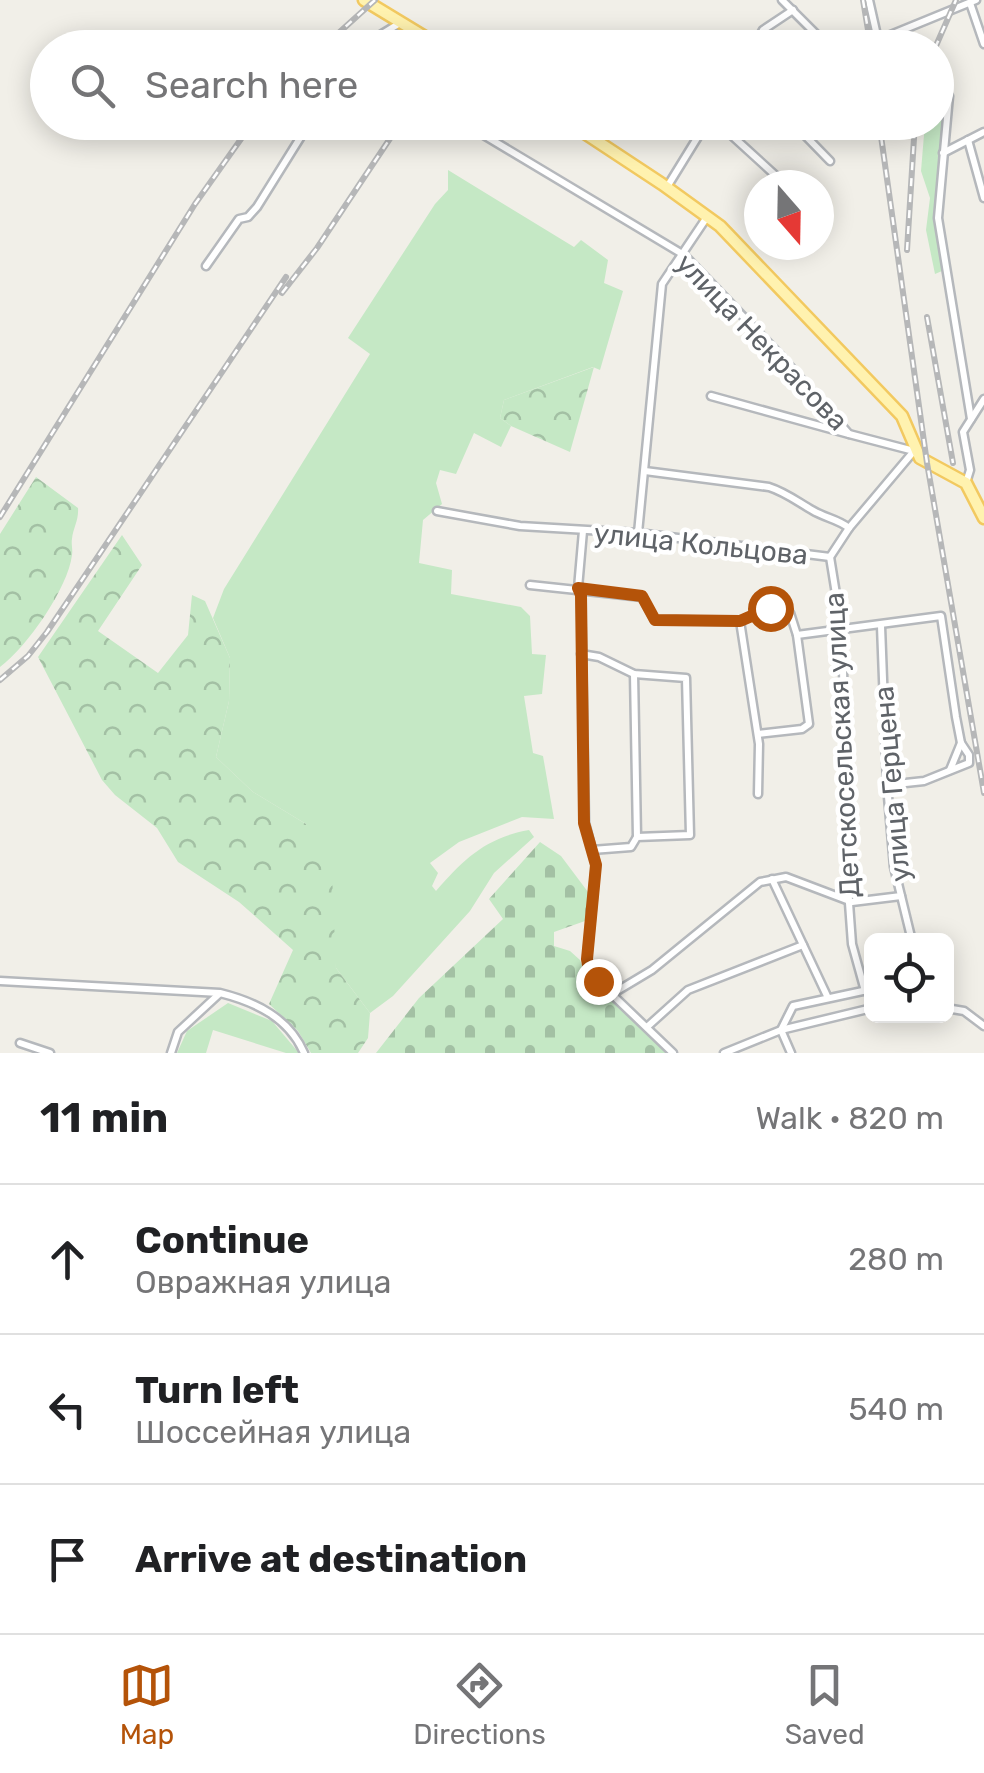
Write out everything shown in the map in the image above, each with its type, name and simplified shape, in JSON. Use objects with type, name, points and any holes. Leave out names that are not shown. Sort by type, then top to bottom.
[{"type":"main road","points":[[368,3],[414,30]]},
{"type":"main road","points":[[595,140],[707,216],[902,416],[914,450],[932,466],[966,482],[984,518]]},
{"type":"street","points":[[782,0],[812,30]]},
{"type":"street","points":[[869,0],[876,30]]},
{"type":"street","points":[[903,30],[973,2],[984,44]]},
{"type":"street","points":[[764,30],[793,10]]},
{"type":"street","points":[[388,30],[401,22]]},
{"type":"street","points":[[943,153],[984,132]]},
{"type":"street","points":[[206,266],[240,219],[248,218],[257,207],[299,140]]},
{"type":"street","name":"улица Некрасова","points":[[492,140],[684,255],[849,434],[914,450]]},
{"type":"street","points":[[667,187],[697,140]]},
{"type":"street","points":[[737,140],[770,170]]},
{"type":"street","points":[[810,140],[830,161]]},
{"type":"street","points":[[944,140],[938,218],[971,419]]},
{"type":"street","points":[[968,140],[984,198]]},
{"type":"street","points":[[638,533],[662,284],[707,216]]},
{"type":"street","points":[[711,396],[849,434]]},
{"type":"street","points":[[966,482],[970,470],[963,432],[984,400]]},
{"type":"street","name":"улица Кольцова","points":[[438,511],[520,526],[638,533],[830,557],[914,450]]},
{"type":"street","points":[[645,471],[769,487],[817,513],[840,520],[849,528]]},
{"type":"street","points":[[583,531],[578,588],[584,823],[596,865],[589,971],[674,1053]]},
{"type":"street","name":"Детскосельская улица","points":[[830,557],[842,631],[848,900],[852,944],[864,978]]},
{"type":"street","points":[[530,585],[642,596],[655,620],[740,621],[770,608],[790,613],[797,635],[809,724],[802,729],[758,734]]},
{"type":"street","points":[[797,635],[941,616],[961,743],[970,759],[966,766],[924,782],[886,786]]},
{"type":"street","points":[[740,621],[758,734],[758,794]]},
{"type":"street","name":"улица Герцена","points":[[881,626],[886,786],[894,867],[910,933]]},
{"type":"street","points":[[581,654],[599,657],[634,674],[686,678],[690,835],[636,836]]},
{"type":"street","points":[[592,850],[632,847],[636,836],[634,674]]},
{"type":"street","points":[[953,768],[961,743]]},
{"type":"street","points":[[612,994],[652,970],[760,882],[786,877],[848,900],[867,902],[901,896]]},
{"type":"street","points":[[772,879],[828,998]]},
{"type":"street","points":[[647,1028],[688,990],[803,945]]},
{"type":"street","points":[[0,981],[220,993],[253,1004],[283,1022],[294,1032],[304,1053]]},
{"type":"street","points":[[792,1053],[782,1030],[793,1006],[864,991]]},
{"type":"street","points":[[171,1053],[178,1032],[220,993]]},
{"type":"street","points":[[954,1009],[964,1010],[984,1026]]},
{"type":"street","points":[[724,1053],[782,1030],[864,1010]]},
{"type":"street","points":[[20,1042],[50,1053]]},
{"type":"green space","points":[[924,140],[942,140],[936,218],[942,271],[935,274],[926,230],[930,198],[921,171]]},
{"type":"green space","points":[[448,170],[574,247],[581,240],[608,260],[604,283],[623,291],[600,370],[593,367],[504,400],[500,418],[511,426],[501,447],[474,433],[456,474],[440,470],[436,483],[442,504],[423,520],[419,563],[452,570],[451,594],[521,607],[530,616],[532,654],[546,655],[542,694],[524,696],[533,753],[543,756],[554,819],[522,817],[459,842],[430,863],[438,873],[432,886],[436,891],[488,844],[529,830],[534,837],[494,873],[470,911],[393,996],[370,1013],[336,968],[306,824],[253,792],[216,757],[229,701],[230,658],[213,618],[224,589],[370,354],[348,338],[448,190]]},
{"type":"green space","points":[[594,367],[570,452],[500,418],[504,400]]},
{"type":"green space","points":[[36,477],[78,508],[72,555],[63,584],[45,616],[0,667],[0,534]]},
{"type":"green space","points":[[122,535],[142,565],[98,631],[158,673],[188,635],[192,595],[205,601],[230,658],[229,701],[216,757],[253,792],[306,824],[332,873],[336,968],[370,1013],[368,1038],[358,1053],[311,1053],[298,1031],[269,1004],[293,950],[239,902],[178,862],[157,828],[115,795],[102,780],[38,657]]},
{"type":"green space","points":[[540,842],[561,856],[588,892],[585,921],[554,932],[554,946],[570,951],[580,960],[587,977],[668,1053],[376,1053],[419,998],[503,919],[489,899]]},
{"type":"green space","points":[[228,1003],[272,1021],[299,1053],[286,1053],[213,1030],[206,1053],[177,1053],[187,1031]]},
{"type":"railway","points":[[342,30],[375,0]]},
{"type":"railway","points":[[863,0],[868,30]]},
{"type":"railway","points":[[943,30],[956,0]]},
{"type":"railway","points":[[0,517],[195,204],[240,140]]},
{"type":"railway","points":[[282,293],[389,140]]},
{"type":"railway","points":[[882,140],[927,463],[984,793]]},
{"type":"railway","points":[[907,250],[914,140]]},
{"type":"railway","points":[[0,680],[28,656],[47,632],[286,277]]},
{"type":"railway","points":[[927,317],[953,463]]},
{"type":"route","points":[[598,981],[589,971],[587,959],[596,865],[584,823],[578,588],[642,596],[655,620],[740,621],[770,608]]}]
